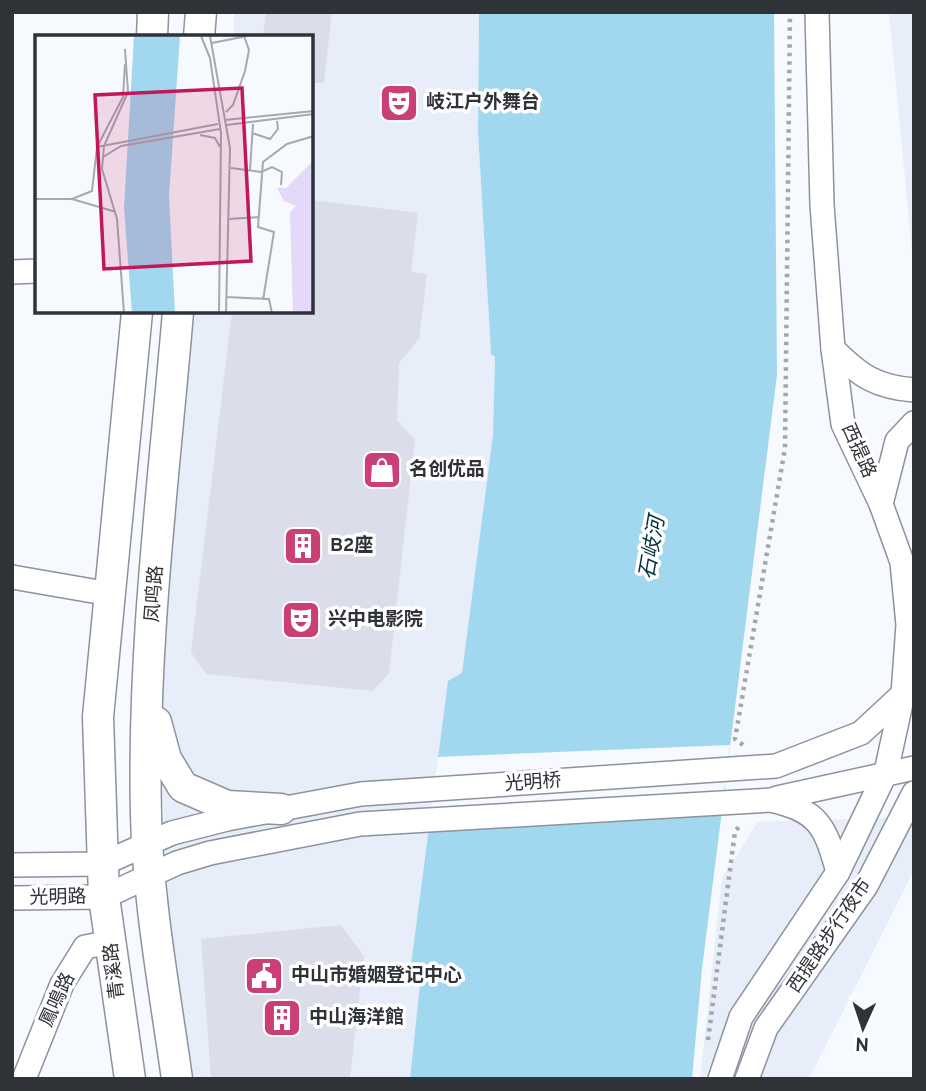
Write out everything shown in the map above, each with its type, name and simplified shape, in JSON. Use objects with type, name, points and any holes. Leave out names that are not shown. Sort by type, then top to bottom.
[{"type":"main road","points":[[152,35],[153,12]]},
{"type":"main road","points":[[199,35],[201,12]]},
{"type":"main road","points":[[102,864],[98,717],[137,313]]},
{"type":"main road","name":"凤鸣路","points":[[150,876],[146,718],[178,313]]},
{"type":"main road","points":[[150,662],[157,731],[166,759],[183,786],[227,806],[281,809]]},
{"type":"main road","name":"青溪路","points":[[102,864],[104,897],[130,1079]]},
{"type":"main road","points":[[150,876],[177,1079]]},
{"type":"street","name":"西提路","points":[[817,12],[822,205],[833,349],[844,424],[881,504],[902,562],[908,625],[903,694],[886,772],[838,872]]},
{"type":"street","points":[[12,272],[35,271]]},
{"type":"street","points":[[833,349],[858,374],[889,388],[914,390]]},
{"type":"street","points":[[881,504],[897,441],[914,424]]},
{"type":"street","points":[[12,577],[110,594]]},
{"type":"street","name":"光明桥","points":[[102,864],[148,842],[227,819],[361,794],[776,766],[862,733],[903,694]]},
{"type":"street","points":[[771,800],[886,772],[914,768]]},
{"type":"street","name":"西提路步行夜市","points":[[747,1079],[766,1028],[866,886],[914,793]]},
{"type":"street","name":"光明桥","points":[[104,897],[210,853],[360,824],[771,800],[801,807],[822,827],[838,872]]},
{"type":"street","name":"光明路","points":[[12,865],[102,864]]},
{"type":"street","name":"西提路步行夜市","points":[[720,1079],[741,1017],[838,872]]},
{"type":"street","name":"光明路","points":[[12,898],[104,897]]},
{"type":"street","name":"鳳鳴路","points":[[24,1079],[62,984],[85,947],[111,942]]},
{"type":"path","points":[[776,766],[735,740],[785,448],[790,12]]},
{"type":"path","points":[[706,1053],[735,831],[771,800]]},
{"type":"shaded area","points":[[234,12],[479,12],[478,132],[491,354],[495,357],[493,435],[462,674],[448,682],[428,831],[410,972],[421,974],[410,1079],[188,1079],[170,943],[160,738],[182,313],[313,313],[313,35],[234,35]]},
{"type":"shaded area","points":[[889,12],[914,12],[914,272]]},
{"type":"shaded area","points":[[914,817],[914,870],[809,1079],[700,1079],[722,878],[758,822]]},
{"type":"water","name":"石岐河","points":[[479,12],[774,12],[777,375],[702,969],[692,1079],[410,1079],[421,974],[410,972],[448,681],[462,673],[493,435],[495,357],[491,354],[478,132]]},
{"type":"pier","points":[[730,745],[721,815],[428,831],[438,757]]},
{"type":"building","points":[[266,12],[332,12],[324,83],[313,83],[313,35],[263,35]]},
{"type":"building","name":"B2座","points":[[313,200],[418,213],[411,272],[427,274],[419,339],[399,363],[397,420],[415,440],[389,673],[373,691],[206,674],[191,652],[232,313],[313,313]]},
{"type":"building","name":"中山海洋館","points":[[341,925],[364,956],[350,1079],[211,1079],[201,939]]},
{"type":"place","name":"岐江户外舞台","points":[[399,103]]},
{"type":"place","name":"名创优品","points":[[382,470]]},
{"type":"place","name":"B2座","points":[[303,546]]},
{"type":"place","name":"兴中电影院","points":[[301,620]]},
{"type":"place","name":"中山市婚姻登记中心","points":[[264,976]]},
{"type":"place","name":"中山海洋館","points":[[282,1018]]}]
